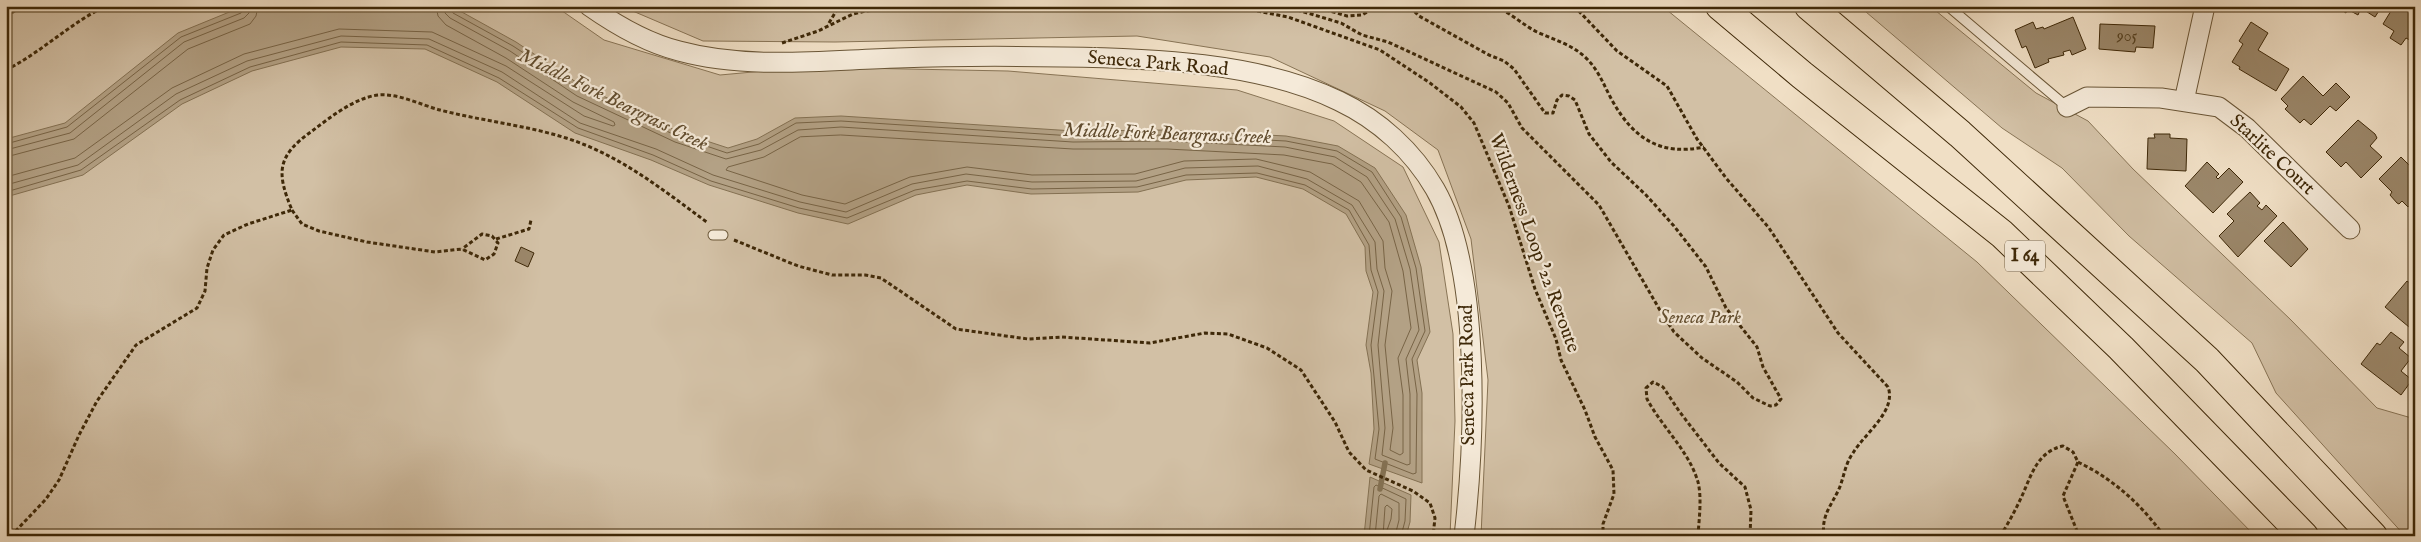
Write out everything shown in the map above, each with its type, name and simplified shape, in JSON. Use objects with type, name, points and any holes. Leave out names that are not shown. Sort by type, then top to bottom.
[{"type":"highway","name":"I 64","points":[[1720,6],[1802,75],[2002,234],[2121,348],[2304,536]]},
{"type":"highway","name":"I 64","points":[[1810,6],[1960,134],[2207,360],[2373,536]]},
{"type":"street","name":"Seneca Park Road","points":[[589,6],[606,18],[675,50],[746,62],[970,56],[1116,57],[1164,60],[1231,69],[1284,81],[1336,99],[1352,108],[1391,136],[1419,165],[1436,191],[1455,237],[1465,291],[1471,356],[1470,447],[1464,536]]},
{"type":"street","points":[[2184,101],[2205,6]]},
{"type":"street","name":"Starlite Court","points":[[2067,107],[2087,97],[2161,98],[2219,107],[2241,123],[2350,229]]},
{"type":"lane","points":[[1948,6],[2067,107]]},
{"type":"path","points":[[6,16],[23,6]]},
{"type":"path","points":[[6,70],[24,61],[83,17],[106,6]]},
{"type":"path","points":[[829,24],[839,6]]},
{"type":"path","points":[[779,44],[818,31],[829,24],[866,11],[925,6]]},
{"type":"path","name":"Wilderness Loop '22 Reroute","points":[[1212,6],[1247,9],[1288,17],[1380,50],[1430,82],[1461,107],[1474,123],[1509,206],[1535,290],[1556,339],[1561,360],[1585,410],[1599,446],[1608,457],[1613,470],[1614,494],[1603,524],[1603,536]]},
{"type":"path","points":[[1313,6],[1355,16],[1367,12],[1368,6]]},
{"type":"path","points":[[1295,8],[1342,23],[1362,35],[1388,42],[1496,92],[1508,102],[1522,128],[1599,205],[1674,332],[1702,358],[1737,382],[1753,398],[1770,406],[1776,405],[1781,399],[1763,367],[1758,347],[1726,308],[1706,267],[1674,226],[1646,195],[1611,162],[1589,134],[1575,100],[1569,96],[1562,95],[1557,100],[1553,113],[1545,114],[1514,69],[1504,61],[1488,55],[1419,16],[1409,6]]},
{"type":"path","points":[[1495,6],[1511,13],[1535,31],[1557,38],[1584,57],[1603,79],[1614,104],[1630,126],[1648,141],[1670,149],[1704,147]]},
{"type":"path","points":[[1574,6],[1617,51],[1667,86],[1680,112],[1704,147],[1726,178],[1770,228],[1838,333],[1885,382],[1890,393],[1889,403],[1881,418],[1854,450],[1846,464],[1839,487],[1822,522],[1824,536]]},
{"type":"path","points":[[531,220],[529,228],[496,239],[482,234],[462,249],[434,252],[367,242],[319,231],[302,224],[292,210],[283,188],[281,173],[284,158],[296,142],[336,114],[369,97],[380,95],[392,96],[440,110],[567,138],[627,164],[718,235],[798,266],[832,275],[865,275],[881,278],[956,329],[1028,339],[1062,337],[1150,342],[1205,332],[1228,334],[1267,348],[1301,370],[1335,422],[1349,452],[1366,470],[1413,492],[1430,503],[1435,518],[1433,536]]},
{"type":"path","points":[[11,536],[46,499],[59,480],[79,435],[98,401],[136,346],[197,308],[205,290],[207,268],[213,250],[224,235],[248,224],[292,210]]},
{"type":"path","points":[[462,249],[485,260],[491,258],[498,249],[496,239]]},
{"type":"path","points":[[1698,536],[1700,504],[1698,482],[1690,464],[1647,399],[1646,388],[1653,382],[1657,382],[1663,387],[1678,411],[1719,462],[1745,487],[1751,510],[1750,536]]},
{"type":"path","points":[[2000,536],[2016,511],[2033,470],[2046,454],[2063,446],[2073,452],[2078,462],[2118,485],[2149,516],[2164,536]]},
{"type":"path","points":[[2078,462],[2063,496],[2079,536]]},
{"type":"green space","points":[[6,6],[555,6],[604,40],[720,75],[807,67],[1008,71],[1237,90],[1334,121],[1403,167],[1439,242],[1453,334],[1455,421],[1450,536],[6,536]]},
{"type":"green space","name":"Seneca Park","points":[[621,6],[1662,6],[1977,262],[2175,454],[2255,536],[1481,536],[1488,380],[1471,239],[1438,150],[1385,111],[1270,57],[1137,36],[835,42],[703,41]]},
{"type":"green space","points":[[1859,6],[1930,6],[2036,93],[2088,121],[2133,169],[2291,320],[2377,408],[2415,419],[2415,522],[2405,536],[2276,393],[2252,343],[2129,236],[2062,168],[2002,128]]},
{"type":"water","points":[[244,6],[451,6],[516,42],[582,86],[679,132],[728,148],[757,139],[795,118],[841,116],[1074,131],[1167,130],[1286,136],[1338,146],[1375,168],[1406,215],[1421,267],[1430,332],[1417,360],[1422,393],[1422,483],[1369,464],[1374,429],[1371,373],[1366,345],[1373,292],[1366,271],[1365,247],[1346,214],[1303,189],[1256,177],[1186,180],[1138,192],[1031,194],[967,185],[916,195],[848,224],[798,213],[709,185],[651,160],[575,133],[497,82],[425,49],[341,47],[252,71],[182,104],[83,175],[6,197],[6,139],[65,123],[178,33]]},
{"type":"water","points":[[1370,477],[1411,495],[1410,522],[1406,536],[1364,536]]},
{"type":"building","points":[[2335,6],[2382,6],[2375,17],[2361,8],[2358,15],[2347,9],[2346,13]]},
{"type":"building","points":[[2394,6],[2410,6],[2414,9],[2412,13],[2415,15],[2415,43],[2406,38],[2401,45],[2390,38],[2394,31],[2383,24]]},
{"type":"building","points":[[2073,17],[2086,49],[2072,55],[2070,50],[2063,52],[2064,55],[2048,59],[2049,62],[2035,68],[2026,46],[2022,48],[2015,30],[2033,22],[2036,29],[2043,27],[2044,29]]},
{"type":"building","points":[[2251,22],[2268,33],[2258,50],[2289,69],[2276,91],[2239,69],[2240,67],[2232,62],[2243,44],[2239,41]]},
{"type":"building","points":[[2100,24],[2155,26],[2153,48],[2136,47],[2135,52],[2099,49]]},
{"type":"building","points":[[2303,76],[2323,96],[2336,83],[2350,97],[2336,111],[2330,106],[2311,125],[2304,119],[2300,123],[2285,109],[2288,106],[2281,99]]},
{"type":"building","points":[[2358,120],[2375,134],[2377,138],[2370,146],[2382,157],[2361,178],[2346,162],[2341,167],[2326,152]]},
{"type":"building","points":[[2154,134],[2170,134],[2170,138],[2187,139],[2186,171],[2147,169],[2148,138],[2155,138]]},
{"type":"building","points":[[2401,157],[2415,171],[2415,200],[2408,207],[2402,201],[2399,204],[2397,203],[2390,195],[2392,192],[2379,179]]},
{"type":"building","points":[[2207,162],[2219,174],[2216,177],[2218,179],[2229,168],[2243,182],[2213,213],[2185,186]]},
{"type":"building","points":[[2250,192],[2260,203],[2257,206],[2262,210],[2266,205],[2277,216],[2238,257],[2219,236],[2234,221],[2227,214]]},
{"type":"building","points":[[2283,222],[2308,249],[2291,267],[2264,241]]},
{"type":"building","points":[[521,247],[534,253],[528,267],[515,261]]},
{"type":"building","points":[[2407,281],[2415,287],[2415,322],[2409,327],[2385,307]]},
{"type":"building","points":[[2391,332],[2404,342],[2399,348],[2411,358],[2401,371],[2412,380],[2401,395],[2361,364],[2377,343],[2380,345]]},
{"type":"waterway","name":"Middle Fork Beargrass Creek","points":[[1380,489],[1385,463]]}]
